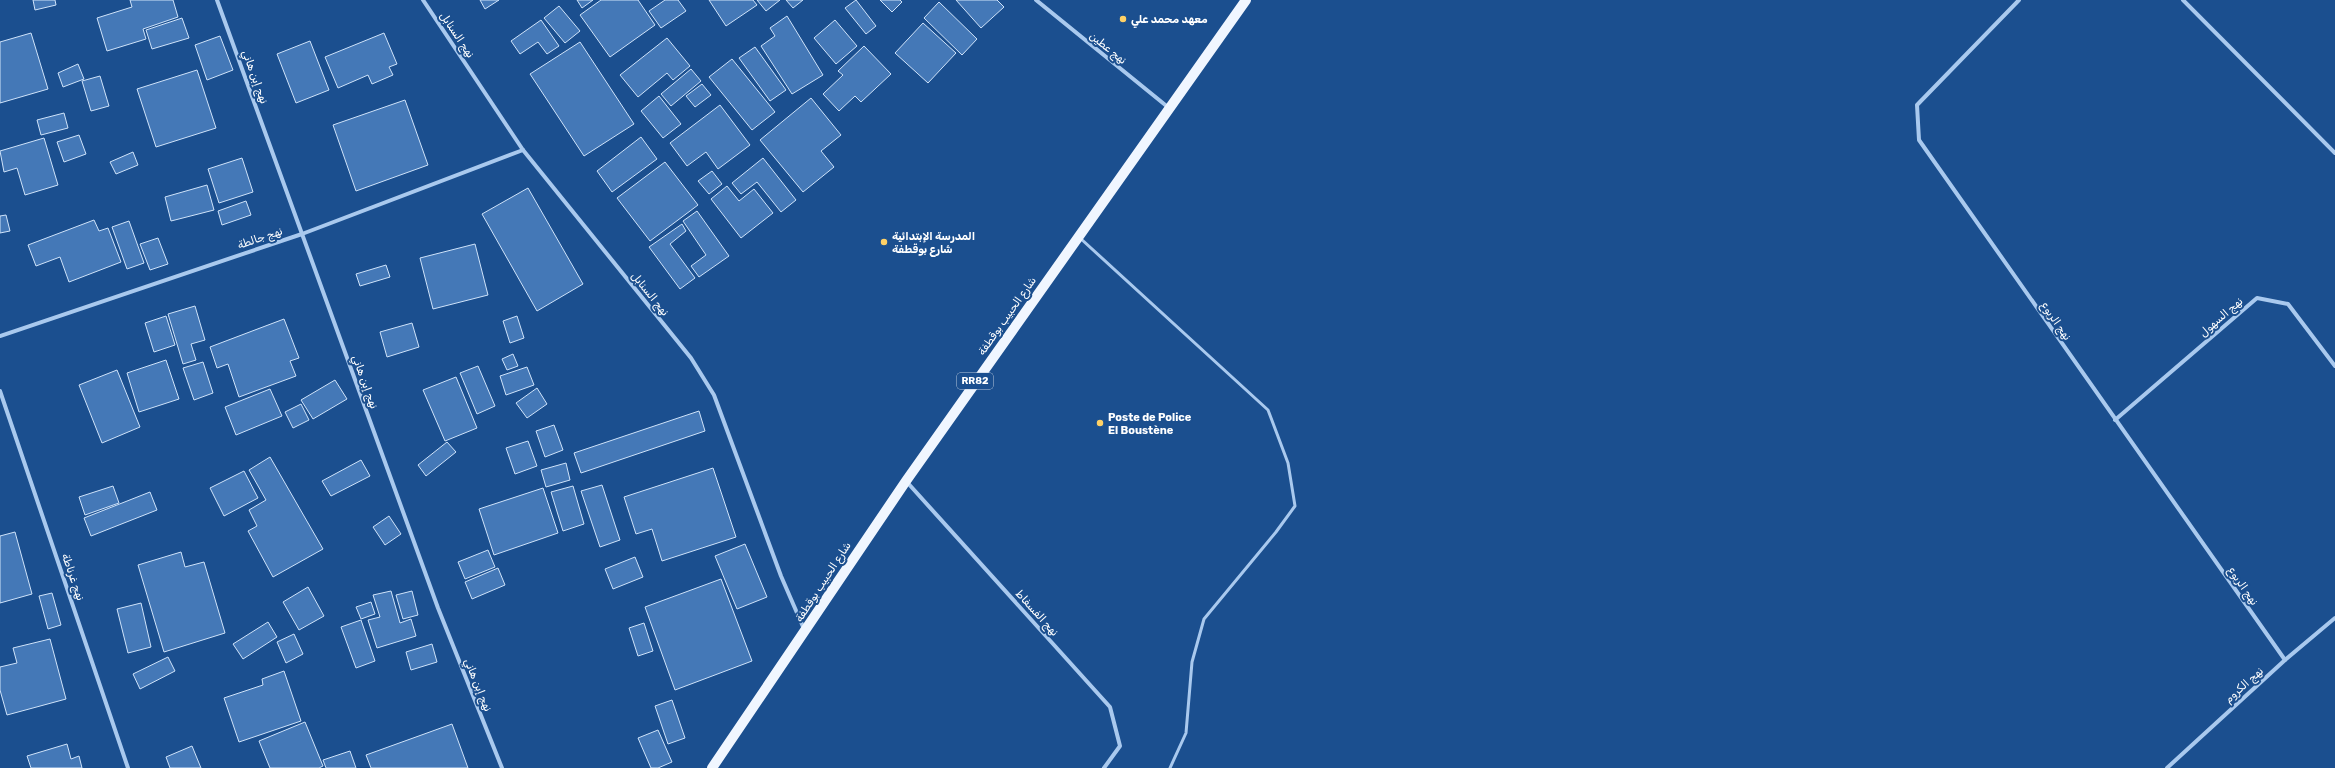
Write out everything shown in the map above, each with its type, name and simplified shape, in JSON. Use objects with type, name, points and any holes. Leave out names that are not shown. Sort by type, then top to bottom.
[{"type":"main road","name":"شارع الحبيب بوقطفة","points":[[712,768],[906,481],[1246,0]]},
{"type":"street","name":"نهج إبن هاني","points":[[218,0],[438,608],[502,768]]},
{"type":"street","name":"نهج السنابل","points":[[423,0],[523,150],[690,358],[714,395],[781,576],[805,631]]},
{"type":"street","name":"نهج عطين","points":[[1036,0],[1170,109]]},
{"type":"street","name":"نهج الربوع","points":[[2019,0],[1917,105],[1919,140],[2114,420],[2285,660]]},
{"type":"street","points":[[2183,0],[2335,153]]},
{"type":"street","name":"نهج جالطة","points":[[0,336],[302,234],[523,150]]},
{"type":"street","name":"نهج السهول","points":[[2114,420],[2257,298],[2288,304],[2335,366]]},
{"type":"street","name":"نهج غرناطة","points":[[0,391],[128,768]]},
{"type":"street","name":"نهج الفسفاط","points":[[906,481],[1110,707],[1120,746],[1104,768]]},
{"type":"street","name":"نهج الكروم","points":[[2167,768],[2285,660],[2335,618]]},
{"type":"lane","points":[[1078,236],[1268,410],[1288,463],[1295,506],[1276,532],[1204,619],[1189,680],[1186,733],[1170,768]]},
{"type":"building","points":[[33,0],[55,0],[56,5],[35,10]]},
{"type":"building","points":[[130,0],[173,0],[178,17],[143,29],[146,39],[107,51],[97,18],[132,7]]},
{"type":"building","points":[[480,0],[499,0],[485,9]]},
{"type":"building","points":[[577,0],[593,0],[582,8]]},
{"type":"building","points":[[601,0],[638,0],[655,25],[610,57],[580,15]]},
{"type":"building","points":[[665,0],[678,0],[686,11],[661,28],[649,11]]},
{"type":"building","points":[[709,0],[753,0],[757,5],[726,26]]},
{"type":"building","points":[[757,0],[780,0],[766,11]]},
{"type":"building","points":[[786,0],[803,0],[793,8]]},
{"type":"building","points":[[856,0],[876,26],[866,34],[845,8]]},
{"type":"building","points":[[880,0],[900,0],[902,2],[892,12]]},
{"type":"building","points":[[956,0],[997,0],[1004,7],[981,28]]},
{"type":"building","points":[[939,2],[977,39],[962,55],[924,18]]},
{"type":"building","points":[[559,6],[580,31],[565,43],[544,18]]},
{"type":"building","points":[[787,16],[823,75],[792,94],[761,46],[775,36],[770,28]]},
{"type":"building","points":[[182,18],[189,38],[152,49],[146,30]]},
{"type":"building","points":[[541,20],[559,46],[547,54],[538,42],[520,54],[511,41]]},
{"type":"building","points":[[835,20],[857,46],[836,64],[814,38]]},
{"type":"building","points":[[923,23],[956,53],[928,83],[895,53]]},
{"type":"building","points":[[31,33],[48,89],[0,103],[0,42]]},
{"type":"building","points":[[384,33],[397,64],[389,67],[393,75],[372,84],[368,75],[338,88],[325,57]]},
{"type":"building","points":[[220,36],[233,70],[207,80],[195,45]]},
{"type":"building","points":[[667,38],[690,66],[673,80],[667,73],[638,97],[620,75]]},
{"type":"building","points":[[310,41],[329,90],[296,103],[277,54]]},
{"type":"building","points":[[580,42],[634,124],[584,156],[530,74]]},
{"type":"building","points":[[864,46],[891,74],[861,102],[855,96],[839,111],[823,94],[843,75],[838,71]]},
{"type":"building","points":[[755,47],[786,90],[770,101],[739,58]]},
{"type":"building","points":[[732,59],[775,112],[752,130],[709,77]]},
{"type":"building","points":[[78,64],[84,79],[63,87],[58,73]]},
{"type":"building","points":[[691,69],[701,81],[671,106],[661,94]]},
{"type":"building","points":[[197,70],[216,128],[156,147],[137,89]]},
{"type":"building","points":[[100,76],[109,106],[91,111],[82,81]]},
{"type":"building","points":[[702,84],[711,95],[695,107],[686,96]]},
{"type":"building","points":[[659,96],[681,124],[663,138],[641,111]]},
{"type":"building","points":[[811,98],[841,135],[821,151],[834,167],[803,192],[760,140]]},
{"type":"building","points":[[405,100],[428,165],[356,191],[333,125]]},
{"type":"building","points":[[720,105],[750,145],[718,169],[706,152],[687,166],[670,143]]},
{"type":"building","points":[[64,113],[68,128],[41,135],[37,120]]},
{"type":"building","points":[[79,135],[86,154],[64,162],[57,142]]},
{"type":"building","points":[[641,137],[657,159],[612,192],[597,171]]},
{"type":"building","points":[[44,138],[58,185],[25,195],[17,168],[4,172],[0,151]]},
{"type":"building","points":[[133,152],[138,165],[116,174],[110,162]]},
{"type":"building","points":[[242,158],[253,192],[219,203],[208,169]]},
{"type":"building","points":[[763,158],[796,200],[781,212],[757,182],[741,194],[732,183]]},
{"type":"building","points":[[665,162],[698,205],[650,241],[617,198]]},
{"type":"building","points":[[712,171],[722,184],[709,194],[698,181]]},
{"type":"building","points":[[207,185],[214,210],[171,221],[165,197]]},
{"type":"building","points":[[727,186],[739,201],[754,189],[773,213],[741,238],[711,199]]},
{"type":"building","points":[[528,188],[583,284],[537,311],[482,214]]},
{"type":"building","points":[[246,201],[251,215],[222,225],[218,211]]},
{"type":"building","points":[[697,211],[729,256],[699,277],[691,266],[706,255],[683,221]]},
{"type":"building","points":[[6,215],[10,231],[0,233],[0,216]]},
{"type":"building","points":[[94,220],[99,231],[108,228],[121,262],[69,282],[60,257],[36,266],[28,245]]},
{"type":"building","points":[[129,221],[144,263],[127,269],[112,227]]},
{"type":"building","points":[[682,224],[686,231],[670,244],[695,278],[680,289],[649,247]]},
{"type":"building","points":[[158,238],[168,264],[150,270],[140,244]]},
{"type":"building","points":[[475,244],[488,295],[433,309],[420,258]]},
{"type":"building","points":[[386,265],[390,277],[360,286],[356,274]]},
{"type":"building","points":[[195,306],[205,340],[191,344],[196,360],[183,364],[168,314]]},
{"type":"building","points":[[166,316],[175,345],[154,352],[145,323]]},
{"type":"building","points":[[517,316],[524,338],[510,343],[503,321]]},
{"type":"building","points":[[284,319],[299,358],[290,361],[296,376],[239,397],[228,364],[217,368],[210,347]]},
{"type":"building","points":[[412,323],[419,347],[387,357],[380,332]]},
{"type":"building","points":[[513,354],[518,366],[507,370],[502,359]]},
{"type":"building","points":[[166,360],[179,399],[139,412],[127,373]]},
{"type":"building","points":[[203,362],[213,393],[194,400],[183,368]]},
{"type":"building","points":[[478,366],[495,406],[477,414],[460,373]]},
{"type":"building","points":[[527,367],[534,385],[506,395],[500,376]]},
{"type":"building","points":[[117,370],[140,427],[102,443],[79,385]]},
{"type":"building","points":[[456,377],[477,428],[445,441],[423,390]]},
{"type":"building","points":[[335,380],[347,399],[313,419],[301,400]]},
{"type":"building","points":[[537,388],[547,404],[527,418],[516,403]]},
{"type":"building","points":[[270,389],[282,416],[236,435],[225,407]]},
{"type":"building","points":[[301,404],[309,420],[293,428],[285,412]]},
{"type":"building","points":[[699,411],[705,431],[581,473],[574,453]]},
{"type":"building","points":[[554,425],[563,450],[545,457],[536,431]]},
{"type":"building","points":[[528,441],[537,466],[515,474],[506,448]]},
{"type":"building","points":[[447,442],[456,452],[426,476],[418,465]]},
{"type":"building","points":[[270,457],[323,549],[273,577],[248,531],[257,526],[249,510],[266,500],[249,470]]},
{"type":"building","points":[[361,460],[370,476],[331,496],[322,481]]},
{"type":"building","points":[[566,463],[570,480],[546,487],[541,470]]},
{"type":"building","points":[[713,468],[736,537],[662,561],[652,529],[636,534],[624,497]]},
{"type":"building","points":[[244,471],[258,498],[224,516],[210,488]]},
{"type":"building","points":[[602,485],[620,540],[600,547],[581,491]]},
{"type":"building","points":[[113,486],[119,503],[85,515],[79,497]]},
{"type":"building","points":[[573,486],[584,524],[563,531],[551,492]]},
{"type":"building","points":[[543,488],[558,533],[494,555],[479,509]]},
{"type":"building","points":[[150,492],[157,510],[91,536],[84,518]]},
{"type":"building","points":[[389,516],[401,534],[385,545],[373,527]]},
{"type":"building","points":[[15,532],[32,594],[0,603],[0,536]]},
{"type":"building","points":[[745,544],[767,597],[737,609],[715,556]]},
{"type":"building","points":[[488,550],[495,567],[465,579],[458,562]]},
{"type":"building","points":[[181,552],[185,567],[204,562],[225,633],[164,652],[138,565]]},
{"type":"building","points":[[635,557],[643,577],[613,589],[605,569]]},
{"type":"building","points":[[498,568],[505,585],[472,599],[465,582]]},
{"type":"building","points":[[721,579],[752,661],[675,690],[645,607]]},
{"type":"building","points":[[308,587],[324,616],[299,630],[283,602]]},
{"type":"building","points":[[391,591],[400,623],[411,619],[416,636],[377,648],[368,620],[380,617],[373,595]]},
{"type":"building","points":[[412,591],[418,615],[403,619],[396,595]]},
{"type":"building","points":[[52,593],[61,625],[48,629],[39,596]]},
{"type":"building","points":[[371,602],[375,614],[361,619],[356,607]]},
{"type":"building","points":[[141,603],[151,647],[128,653],[117,609]]},
{"type":"building","points":[[361,620],[375,661],[356,668],[341,627]]},
{"type":"building","points":[[268,622],[277,637],[243,659],[233,644]]},
{"type":"building","points":[[644,623],[653,651],[638,656],[629,628]]},
{"type":"building","points":[[294,634],[303,654],[286,663],[277,642]]},
{"type":"building","points":[[50,639],[66,699],[7,715],[0,690],[0,667],[17,663],[13,648]]},
{"type":"building","points":[[432,644],[437,662],[411,670],[406,652]]},
{"type":"building","points":[[168,657],[175,671],[140,689],[133,674]]},
{"type":"building","points":[[284,671],[301,721],[239,742],[224,698],[263,685],[262,679]]},
{"type":"building","points":[[672,700],[685,738],[668,744],[655,706]]},
{"type":"building","points":[[305,722],[323,766],[319,768],[270,768],[259,741]]},
{"type":"building","points":[[452,724],[468,768],[371,768],[366,755]]},
{"type":"building","points":[[658,730],[672,762],[658,768],[651,768],[638,738]]},
{"type":"building","points":[[67,744],[71,759],[79,756],[82,768],[31,768],[27,756]]},
{"type":"building","points":[[192,746],[201,768],[170,768],[166,757]]},
{"type":"building","points":[[350,751],[356,768],[326,768],[323,760]]},
{"type":"place","name":"معهد محمد علي","points":[[1123,19]]},
{"type":"place","name":"المدرسة الإبتدائية شارع بوقطفة","points":[[884,242]]},
{"type":"place","name":"Poste de Police El Boustène","points":[[1100,423]]}]
